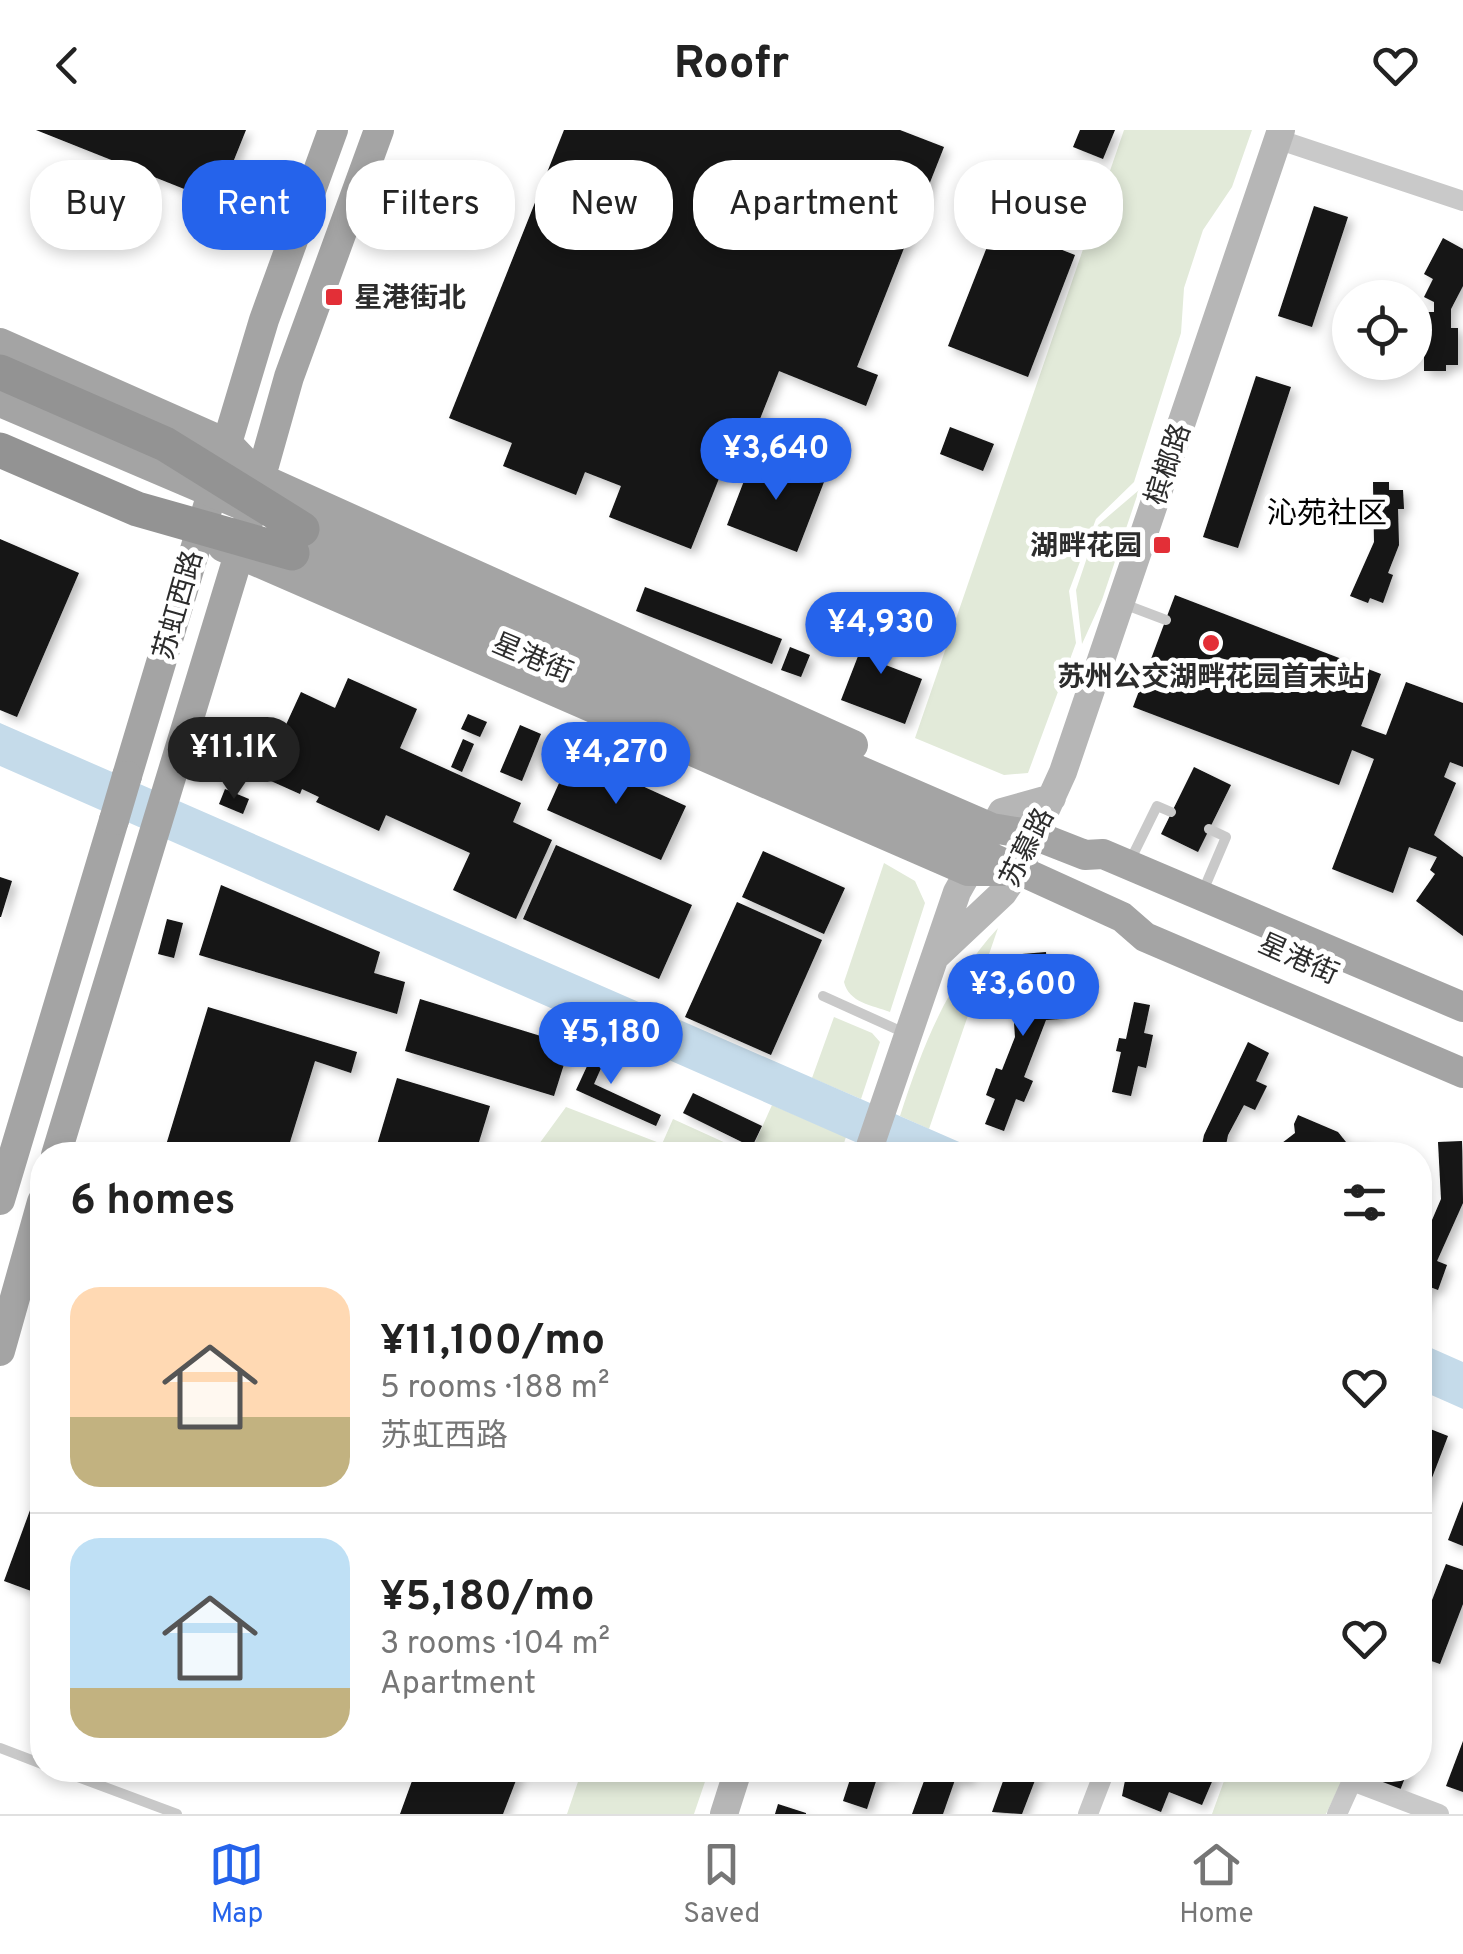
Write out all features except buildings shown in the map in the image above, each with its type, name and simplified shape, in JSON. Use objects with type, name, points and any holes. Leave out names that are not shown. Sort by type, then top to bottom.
[{"type":"highway","points":[[0,372],[165,444],[297,541]]},
{"type":"highway","points":[[0,450],[138,509],[297,541]]},
{"type":"main road","name":"苏虹西路","points":[[0,1200],[198,536],[270,304],[332,130]]},
{"type":"main road","name":"苏虹西路","points":[[60,1142],[313,303],[379,130]]},
{"type":"main road","name":"槟榔路","points":[[1052,798],[1279,135]]},
{"type":"main road","points":[[0,343],[228,444],[260,478],[985,841],[1018,872]]},
{"type":"main road","name":"星港街","points":[[0,402],[297,541],[985,841],[1034,835],[1085,855],[1104,854],[1463,1007]]},
{"type":"main road","name":"星港街","points":[[0,421],[146,484],[297,541]]},
{"type":"main road","points":[[198,536],[985,841]]},
{"type":"main road","name":"苏慕路","points":[[871,1142],[957,892],[985,841],[1052,798]]},
{"type":"main road","name":"苏慕路","points":[[935,957],[989,908],[1018,872],[1052,798]]},
{"type":"main road","name":"星港街","points":[[1085,855],[1097,869],[1463,1029]]},
{"type":"main road","name":"星港街","points":[[1018,872],[1122,917],[1151,920],[1463,1052]]},
{"type":"main road","name":"星港街","points":[[1122,917],[1144,937],[1463,1073]]},
{"type":"main road","points":[[0,1351],[30,1245]]},
{"type":"main road","points":[[724,1814],[734,1782]]},
{"type":"street","points":[[1279,135],[1463,201]]},
{"type":"street","points":[[1088,1814],[1100,1782]]},
{"type":"street","points":[[1336,1814],[1351,1782]]},
{"type":"street","points":[[1367,1782],[1439,1814]]},
{"type":"lane","points":[[1120,602],[1166,620]]},
{"type":"lane","points":[[1128,864],[1157,806],[1171,812]]},
{"type":"lane","points":[[1201,896],[1226,837],[1209,829]]},
{"type":"lane","points":[[823,996],[908,1035]]},
{"type":"lane","points":[[0,1748],[30,1759]]},
{"type":"lane","points":[[92,1782],[177,1814]]},
{"type":"green space","points":[[1124,130],[1252,130],[1232,187],[1203,230],[1184,288],[1181,333],[1134,482],[1096,519],[1069,591],[1076,643],[1028,773],[1004,775],[915,738],[1083,250],[1123,250],[1123,160],[1114,160]]},
{"type":"green space","points":[[1139,490],[1102,600],[1082,644],[1076,590],[1098,525]]},
{"type":"green space","points":[[884,863],[915,881],[925,903],[890,1012],[856,999],[844,982]]},
{"type":"green space","points":[[998,928],[929,1129],[900,1116],[938,1016],[964,971]]},
{"type":"green space","points":[[834,1017],[872,1033],[880,1042],[861,1099],[812,1078]]},
{"type":"green space","points":[[772,1105],[846,1137],[844,1142],[755,1142]]},
{"type":"green space","points":[[566,1107],[657,1142],[540,1142]]},
{"type":"green space","points":[[673,1119],[724,1142],[663,1142]]},
{"type":"green space","points":[[578,1782],[705,1782],[694,1814],[567,1814]]},
{"type":"green space","points":[[1224,1782],[1341,1782],[1326,1814],[1212,1814]]},
{"type":"water","points":[[0,723],[959,1142],[855,1142],[0,766]]},
{"type":"water","points":[[1432,1348],[1463,1362],[1463,1409],[1432,1395]]},
{"type":"place","name":"星港街北","points":[[334,297]]},
{"type":"place","name":"湖畔花园","points":[[1162,545]]},
{"type":"place","name":"苏州公交湖畔花园首末站","points":[[1211,643]]},
{"type":"district","name":"沁苑社区","points":[[1327,513]]}]
